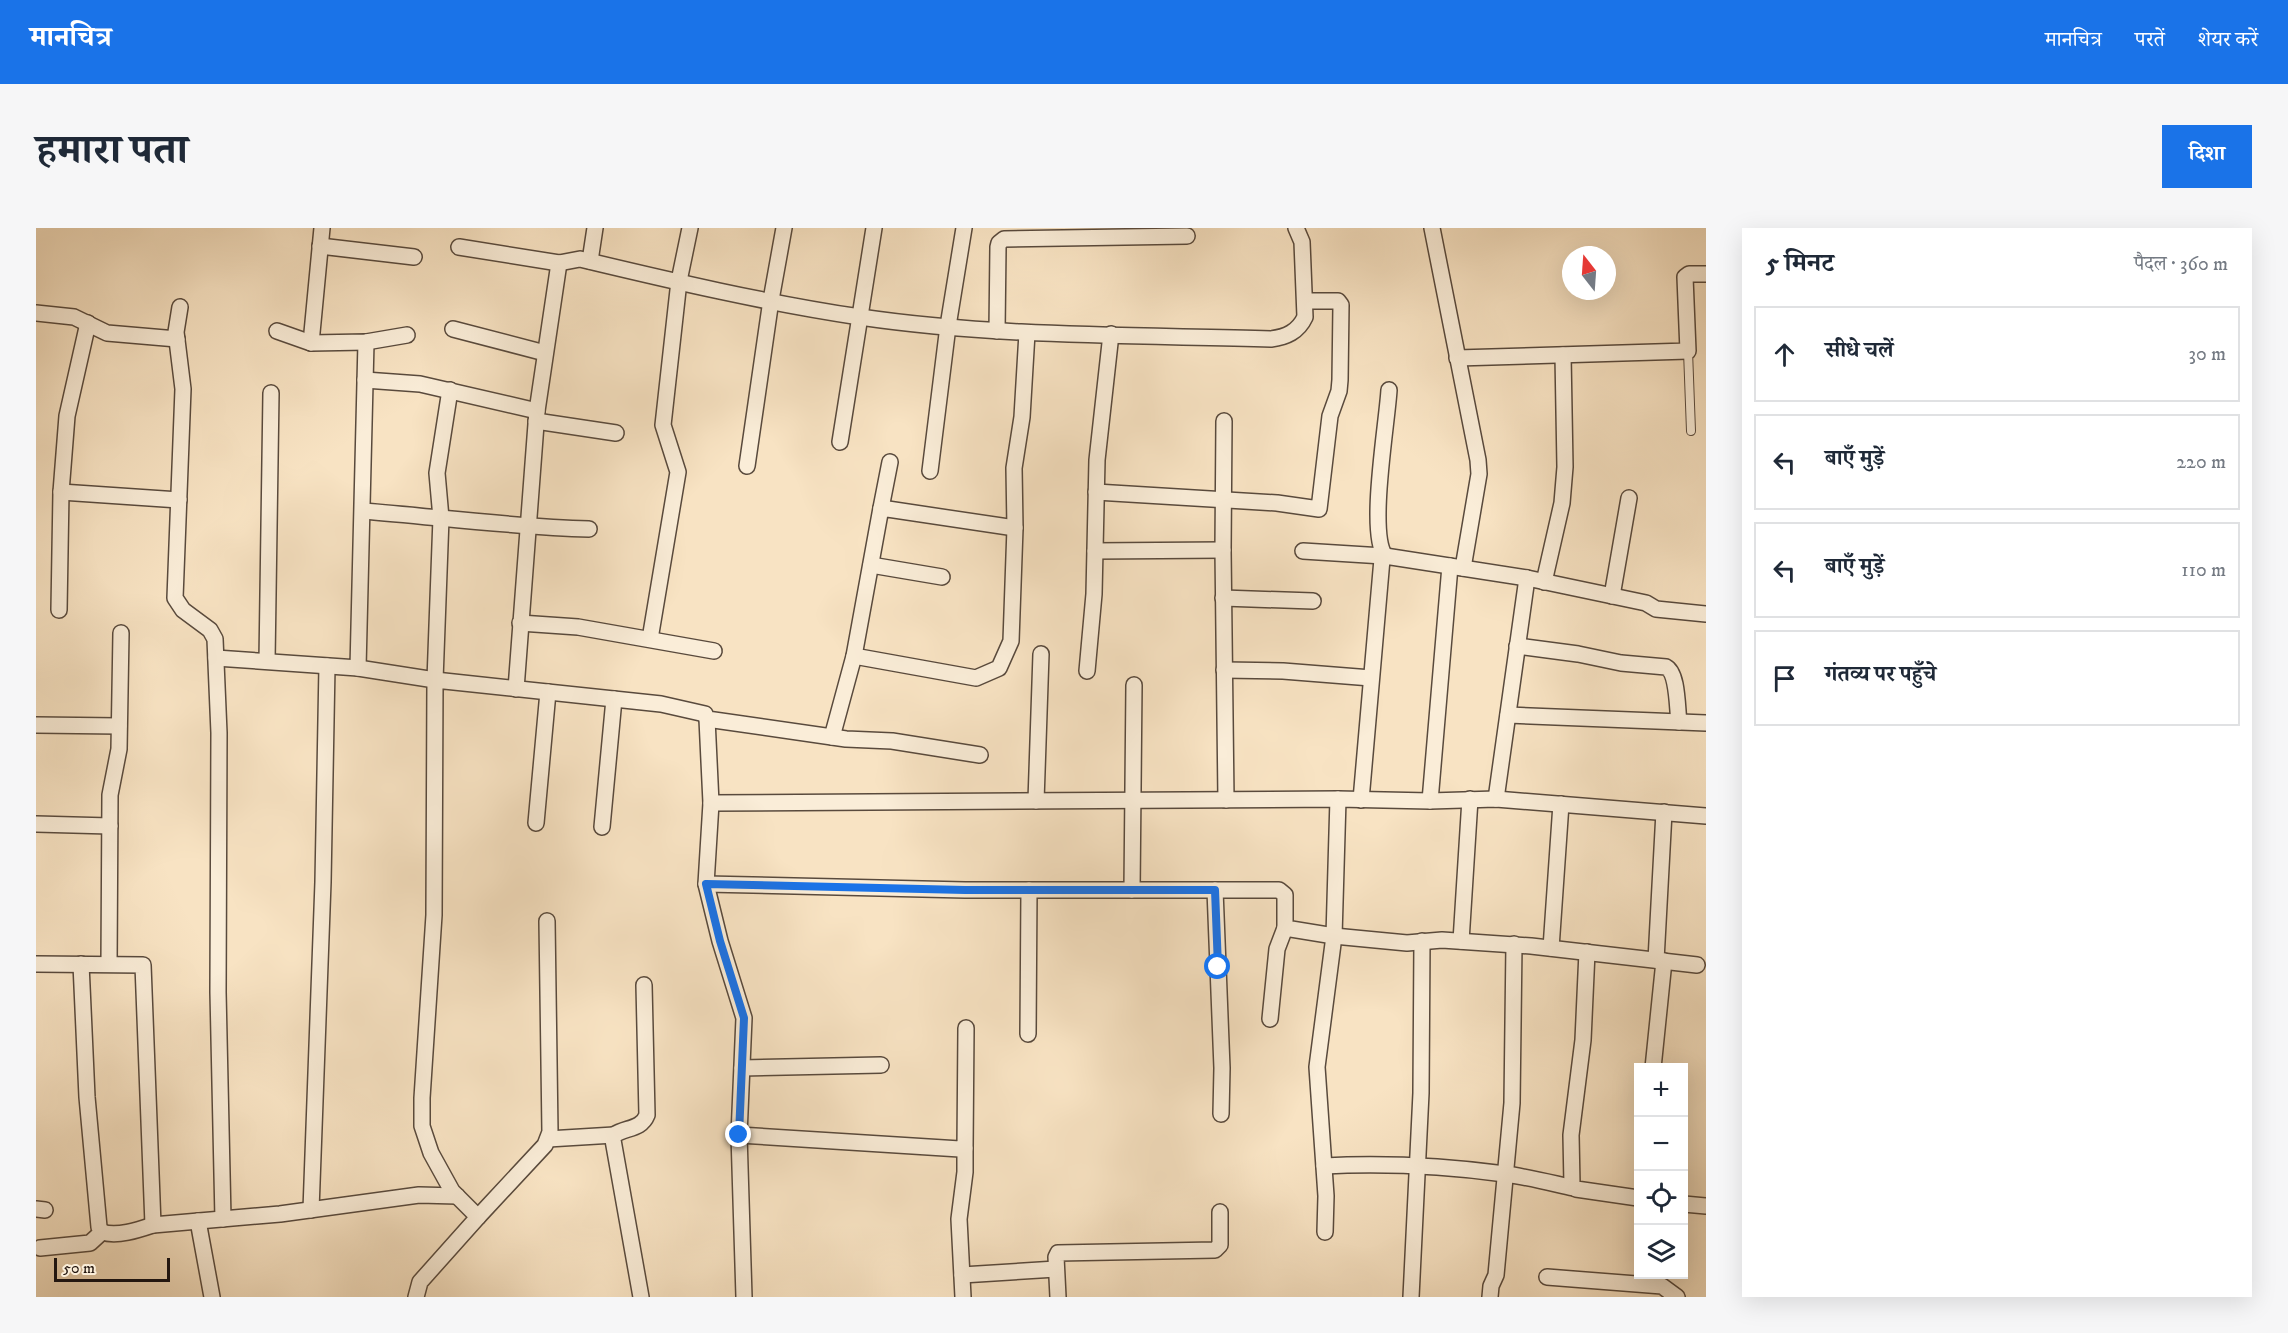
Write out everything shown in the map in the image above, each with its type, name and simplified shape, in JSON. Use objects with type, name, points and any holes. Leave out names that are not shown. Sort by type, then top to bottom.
[{"type":"street","points":[[311,343],[322,228]]},
{"type":"street","points":[[590,261],[595,228]]},
{"type":"street","points":[[650,639],[678,472],[663,425],[679,281],[690,228]]},
{"type":"street","points":[[747,466],[784,228]]},
{"type":"street","points":[[840,442],[874,228]]},
{"type":"street","points":[[930,471],[948,326],[964,228]]},
{"type":"street","points":[[459,247],[559,262],[580,259],[860,317],[1027,333],[1271,339],[1284,337],[1302,324],[1305,317],[1302,242],[1296,228]]},
{"type":"street","points":[[1430,801],[1456,567],[1479,474],[1432,228]]},
{"type":"street","points":[[996,331],[998,247],[1004,239],[1187,236]]},
{"type":"street","points":[[320,246],[414,257]]},
{"type":"street","points":[[516,689],[536,416],[559,262]]},
{"type":"street","points":[[1457,358],[1688,351],[1685,277],[1689,274],[1706,274]]},
{"type":"street","points":[[1096,492],[1277,503],[1319,509],[1330,416],[1339,391],[1341,305],[1338,301],[1305,301]]},
{"type":"street","points":[[180,308],[176,332],[183,389],[175,598],[183,610],[210,630],[216,639],[219,733],[218,992],[224,1219]]},
{"type":"street","points":[[36,313],[74,317],[107,333],[177,339]]},
{"type":"street","points":[[59,610],[61,492],[67,416],[88,323]]},
{"type":"street","points":[[453,329],[545,353]]},
{"type":"street","points":[[277,331],[311,343],[366,342],[407,334]]},
{"type":"street","points":[[854,656],[976,678],[999,668],[1011,641],[1015,528],[1014,468],[1022,417],[1027,333]]},
{"type":"street","points":[[1087,671],[1094,594],[1097,460],[1111,334]]},
{"type":"street","points":[[358,668],[366,342]]},
{"type":"street","points":[[1544,582],[1562,503],[1564,479],[1563,355]]},
{"type":"street","points":[[365,380],[420,384],[450,390],[536,416],[616,433]]},
{"type":"street","points":[[450,390],[436,473],[441,518],[435,680],[435,915],[422,1126],[431,1153],[452,1191],[478,1217]]},
{"type":"street","points":[[1361,800],[1383,558],[1379,548],[1379,491],[1389,390]]},
{"type":"street","points":[[267,662],[271,393]]},
{"type":"street","points":[[1224,421],[1223,598],[1226,800]]},
{"type":"street","points":[[832,737],[854,656],[890,462]]},
{"type":"street","points":[[61,492],[179,500]]},
{"type":"street","points":[[1612,596],[1629,498]]},
{"type":"street","points":[[881,508],[1015,528]]},
{"type":"street","points":[[363,512],[527,528],[589,529]]},
{"type":"street","points":[[1095,551],[1223,550]]},
{"type":"street","points":[[1303,551],[1383,556],[1383,558],[1527,578],[1646,603],[1656,609],[1706,614]]},
{"type":"street","points":[[871,565],[942,577]]},
{"type":"street","points":[[1496,799],[1527,578]]},
{"type":"street","points":[[1223,598],[1313,601]]},
{"type":"street","points":[[520,623],[578,627],[714,651]]},
{"type":"street","points":[[109,964],[110,795],[119,749],[121,633]]},
{"type":"street","points":[[1517,646],[1671,669],[1674,676],[1679,722]]},
{"type":"street","points":[[1036,801],[1041,654]]},
{"type":"street","points":[[216,658],[358,668],[435,680],[614,699],[705,714],[711,803],[706,884],[720,941],[744,1018],[739,1135],[744,1297]]},
{"type":"street","points":[[311,1210],[323,882],[327,666]]},
{"type":"street","points":[[1224,670],[1282,671],[1371,678]]},
{"type":"street","points":[[1132,890],[1134,685]]},
{"type":"street","points":[[536,823],[548,692]]},
{"type":"street","points":[[602,827],[614,699]]},
{"type":"street","points":[[1508,715],[1706,723]]},
{"type":"street","points":[[707,719],[832,737],[892,741],[980,755]]},
{"type":"street","points":[[36,725],[119,726]]},
{"type":"street","points":[[711,803],[1496,799],[1706,816]]},
{"type":"street","points":[[1325,1232],[1324,1166],[1317,1067],[1334,936],[1338,800]]},
{"type":"street","points":[[1461,941],[1470,800]]},
{"type":"street","points":[[1551,948],[1561,804]]},
{"type":"street","points":[[1653,1063],[1660,961],[1664,812]]},
{"type":"street","points":[[36,824],[110,826]]},
{"type":"street","points":[[706,884],[1029,890],[1280,890],[1284,896],[1285,928],[1277,949],[1270,1019]]},
{"type":"street","points":[[1028,1034],[1029,890]]},
{"type":"street","points":[[1215,890],[1222,1068],[1221,1114]]},
{"type":"street","points":[[416,1297],[420,1281],[548,1139],[550,1132],[547,921]]},
{"type":"street","points":[[1285,928],[1334,936],[1407,943],[1461,941],[1514,944],[1697,965]]},
{"type":"street","points":[[1411,1297],[1421,1093],[1422,941]]},
{"type":"street","points":[[1490,1297],[1491,1286],[1496,1275],[1512,1103],[1514,944]]},
{"type":"street","points":[[1574,1188],[1571,1135],[1583,1040],[1587,952]]},
{"type":"street","points":[[36,964],[137,963],[143,965],[153,1225]]},
{"type":"street","points":[[81,964],[87,1096],[99,1227],[102,1232],[107,1234],[153,1225],[311,1210],[419,1195],[457,1196]]},
{"type":"street","points":[[548,1139],[614,1135],[645,1122],[647,1115],[644,985]]},
{"type":"street","points":[[963,1297],[959,1219],[965,1172],[966,1028]]},
{"type":"street","points":[[742,1068],[881,1065]]},
{"type":"street","points":[[614,1135],[613,1140],[641,1297]]},
{"type":"street","points":[[739,1135],[965,1148]]},
{"type":"street","points":[[1324,1166],[1374,1164],[1506,1174],[1634,1197]]},
{"type":"street","points":[[1688,1204],[1706,1206]]},
{"type":"street","points":[[1058,1297],[1056,1257],[1058,1253],[1215,1250],[1221,1245],[1220,1212]]},
{"type":"street","points":[[198,1221],[212,1297]]},
{"type":"street","points":[[40,1248],[90,1243],[102,1232]]},
{"type":"street","points":[[962,1275],[1056,1269]]},
{"type":"street","points":[[1547,1277],[1662,1286],[1677,1297]]},
{"type":"lane","points":[[1688,351],[1691,431]]},
{"type":"route","points":[[739,1135],[744,1018],[720,941],[706,884],[965,890],[1215,890],[1218,967]]}]
